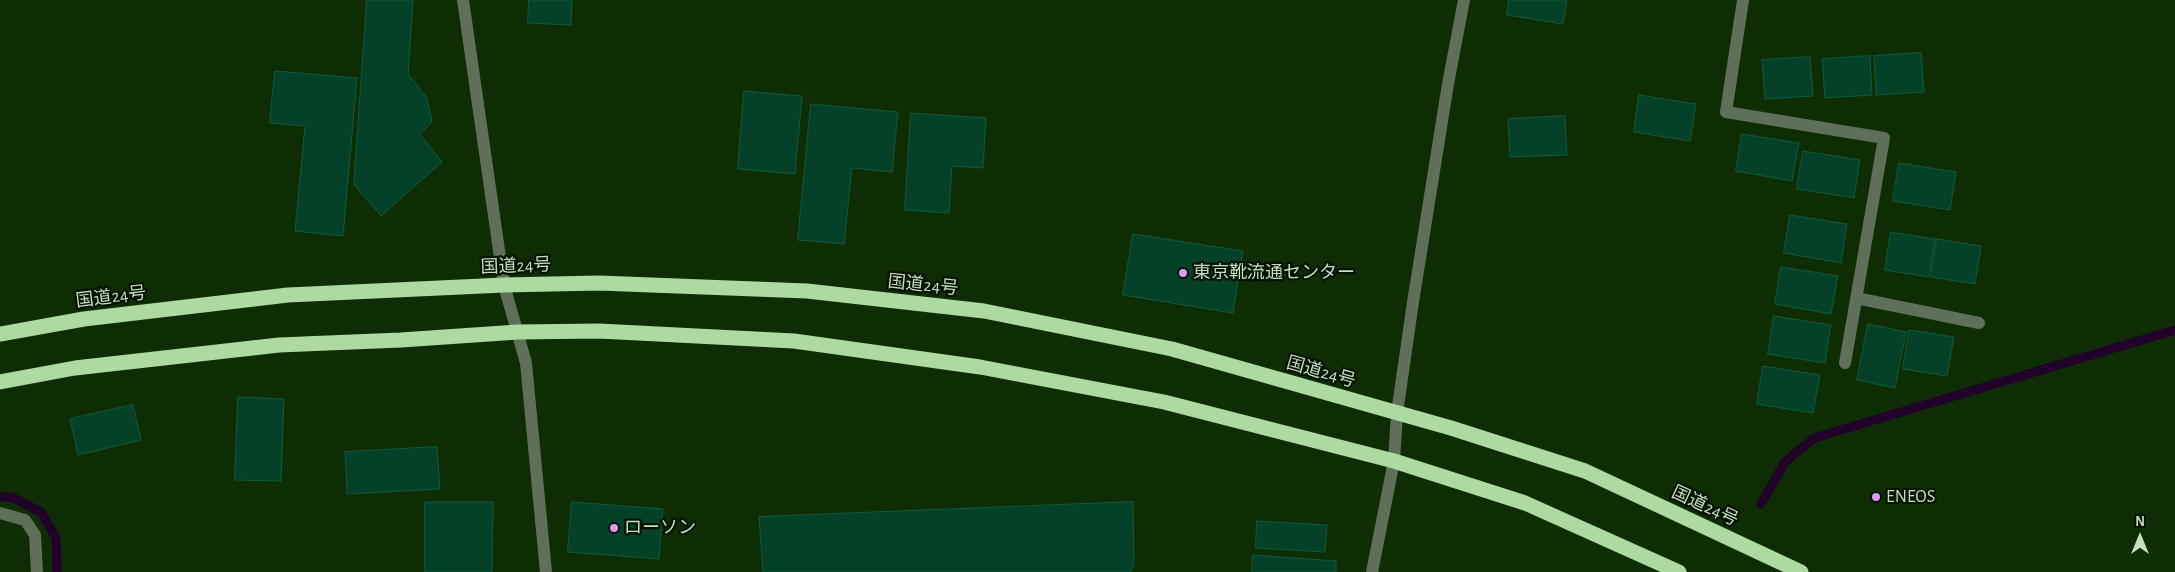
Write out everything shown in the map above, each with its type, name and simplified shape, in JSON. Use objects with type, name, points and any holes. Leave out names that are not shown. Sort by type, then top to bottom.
[{"type":"highway","name":"国道24号","points":[[0,334],[84,319],[288,295],[504,285],[599,283],[807,291],[984,311],[1172,349],[1451,428],[1585,471],[1801,572]]},
{"type":"highway","points":[[0,382],[75,368],[279,344],[400,340],[518,332],[599,331],[794,341],[980,367],[1164,402],[1394,461],[1525,503],[1679,572]]},
{"type":"street","points":[[463,0],[504,285],[526,363],[546,572]]},
{"type":"street","points":[[1372,572],[1394,461],[1397,413],[1445,103],[1464,0]]},
{"type":"street","points":[[1743,0],[1726,112],[1884,138],[1845,363]]},
{"type":"street","points":[[1856,298],[1979,323]]},
{"type":"street","points":[[0,513],[25,520],[35,536],[37,572]]},
{"type":"building","points":[[367,0],[413,0],[408,74],[427,98],[432,122],[420,134],[442,162],[381,216],[354,185]]},
{"type":"building","points":[[529,0],[572,0],[571,25],[528,23]]},
{"type":"building","points":[[1509,0],[1567,0],[1563,24],[1507,15]]},
{"type":"building","points":[[1921,53],[1924,92],[1876,95],[1874,56]]},
{"type":"building","points":[[1870,56],[1872,95],[1825,98],[1822,59]]},
{"type":"building","points":[[1810,57],[1813,96],[1765,99],[1762,60]]},
{"type":"building","points":[[275,71],[357,78],[343,236],[295,231],[305,126],[270,123]]},
{"type":"building","points":[[744,91],[802,96],[795,174],[738,169]]},
{"type":"building","points":[[1639,95],[1696,104],[1690,141],[1634,132]]},
{"type":"building","points":[[811,104],[898,112],[892,172],[852,168],[844,244],[798,240]]},
{"type":"building","points":[[911,113],[986,118],[983,168],[952,166],[949,213],[905,210]]},
{"type":"building","points":[[1565,116],[1567,155],[1510,157],[1508,119]]},
{"type":"building","points":[[1742,134],[1799,143],[1792,181],[1736,171]]},
{"type":"building","points":[[1803,151],[1860,160],[1854,198],[1797,189]]},
{"type":"building","points":[[1899,163],[1956,172],[1950,210],[1893,201]]},
{"type":"building","points":[[1790,215],[1847,224],[1841,263],[1784,253]]},
{"type":"building","points":[[1891,232],[1935,239],[1929,277],[1885,270]]},
{"type":"building","points":[[1133,234],[1243,251],[1233,313],[1123,295]]},
{"type":"building","points":[[1937,239],[1981,246],[1975,284],[1931,277]]},
{"type":"building","points":[[1781,267],[1838,276],[1831,314],[1775,304]]},
{"type":"building","points":[[1774,316],[1831,325],[1825,363],[1768,354]]},
{"type":"building","points":[[1868,324],[1906,332],[1895,388],[1857,380]]},
{"type":"building","points":[[1909,330],[1954,337],[1947,376],[1903,369]]},
{"type":"building","points":[[1763,366],[1820,375],[1813,413],[1757,404]]},
{"type":"building","points":[[238,397],[284,399],[281,481],[235,480]]},
{"type":"building","points":[[133,405],[141,440],[78,455],[70,419]]},
{"type":"building","points":[[437,447],[440,489],[347,494],[345,452]]},
{"type":"building","points":[[425,502],[493,502],[492,572],[425,572]]},
{"type":"building","points":[[572,502],[663,509],[659,559],[568,552]]},
{"type":"building","points":[[1133,502],[1134,565],[1130,572],[763,572],[759,517]]},
{"type":"building","points":[[1257,521],[1327,525],[1325,552],[1256,548]]},
{"type":"building","points":[[1253,555],[1336,561],[1336,572],[1252,572]]},
{"type":"waterway","points":[[1761,504],[1785,462],[1814,438],[2175,330]]},
{"type":"waterway","points":[[0,497],[12,497],[41,512],[56,538],[57,572]]},
{"type":"place","name":"東京靴流通センター","points":[[1183,273]]},
{"type":"place","name":"ENEOS","points":[[1876,497]]},
{"type":"place","name":"ローソン","points":[[614,528]]}]
